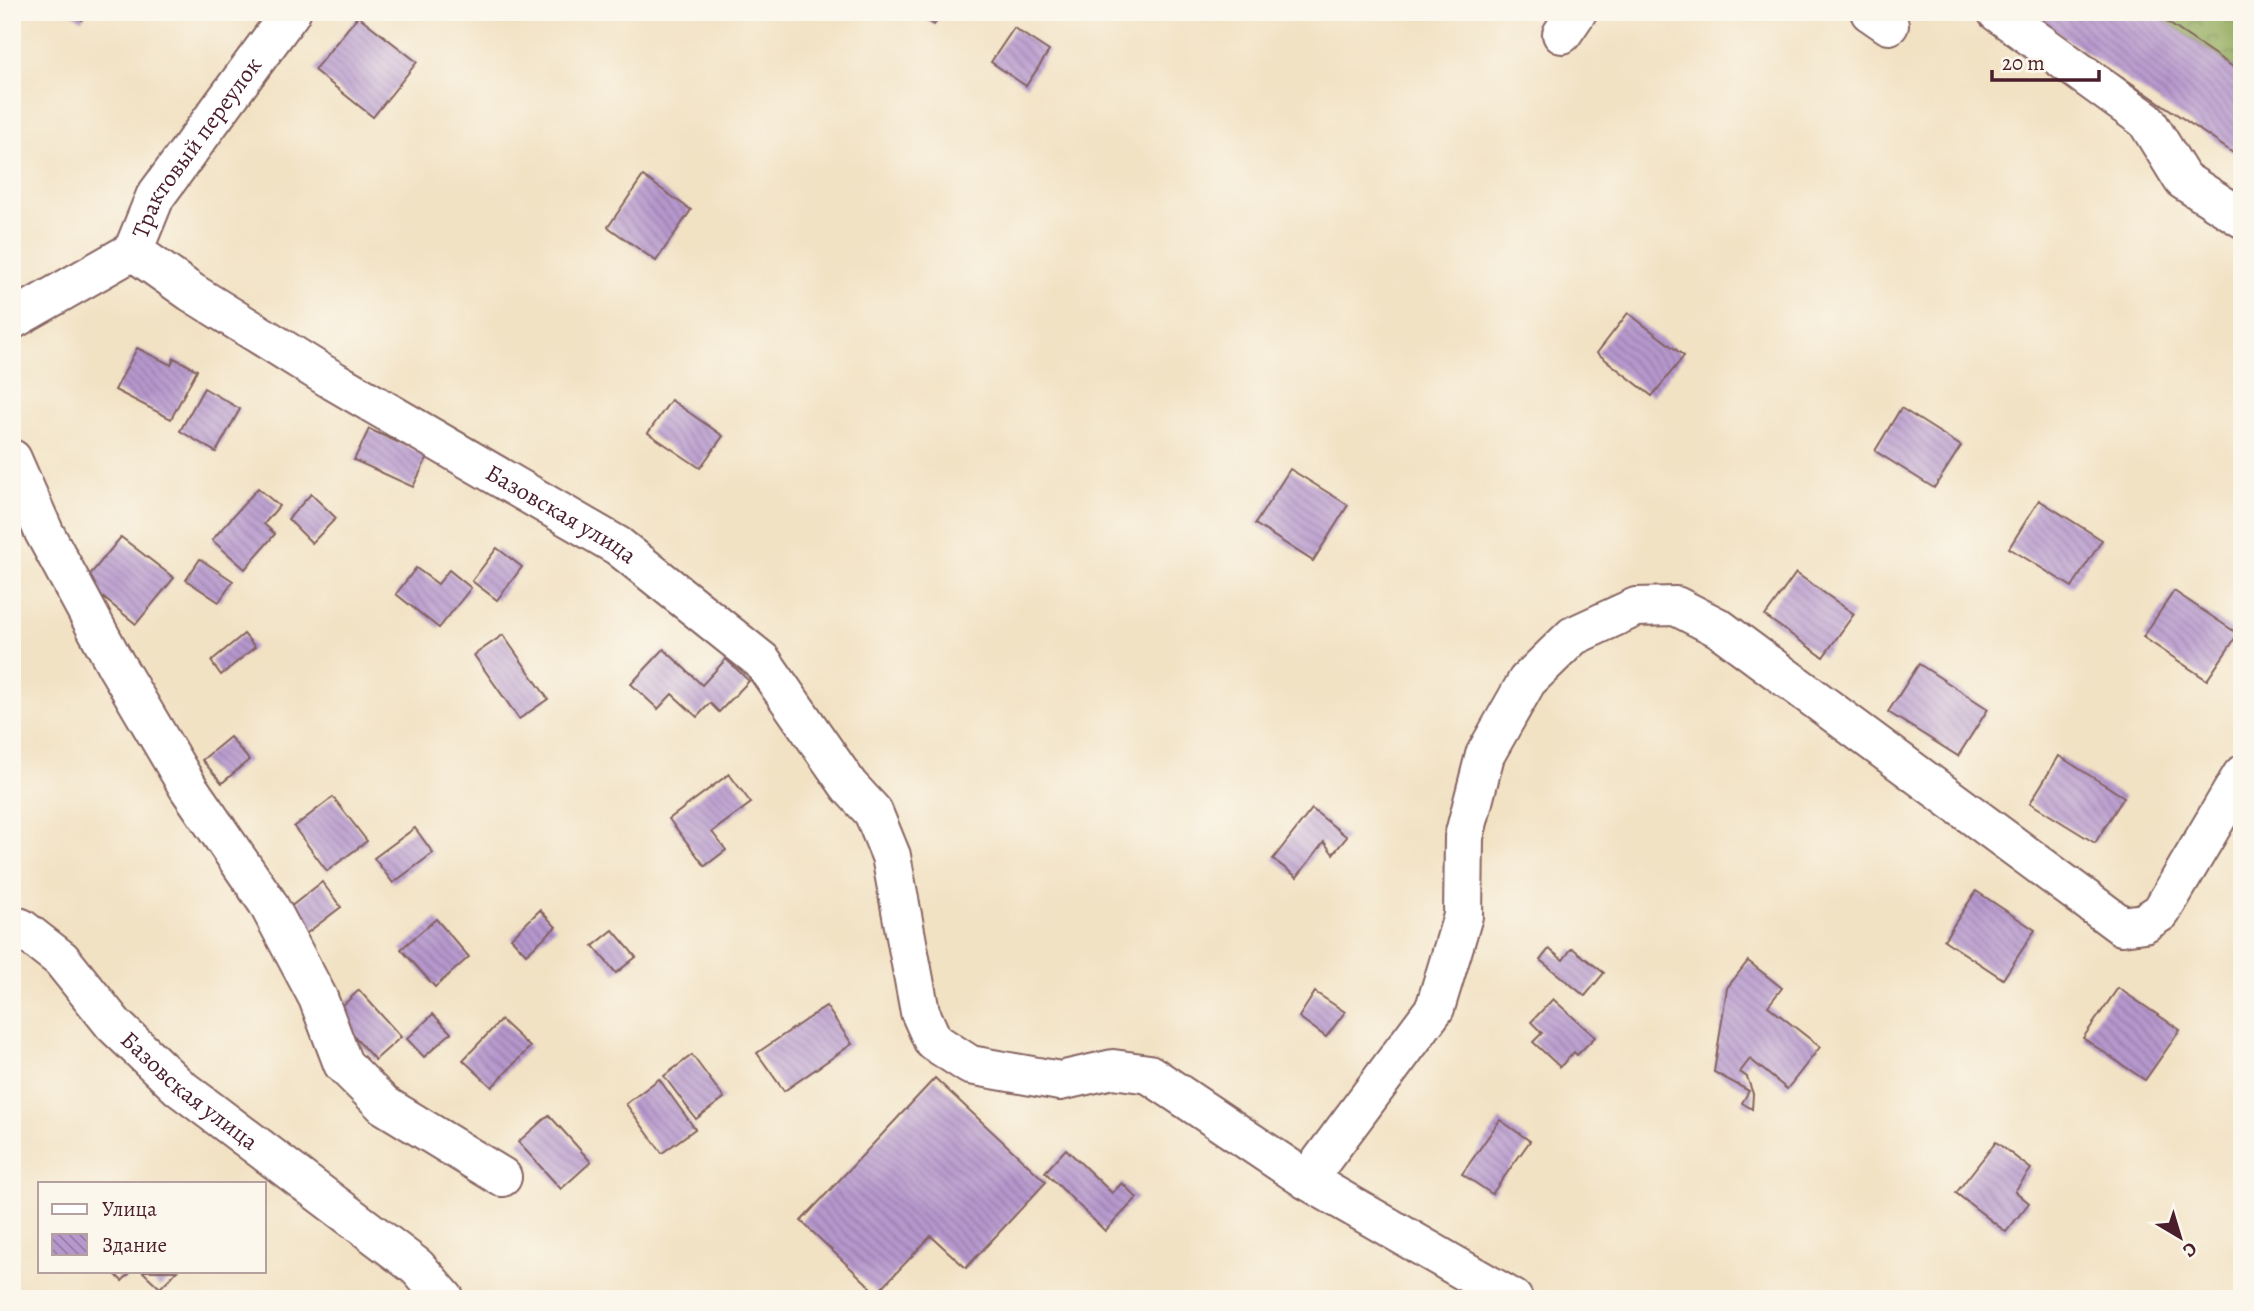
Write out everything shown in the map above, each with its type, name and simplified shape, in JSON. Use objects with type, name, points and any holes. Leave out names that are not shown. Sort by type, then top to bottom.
[{"type":"street","name":"Трактовый переулок","points":[[133,251],[155,197],[291,12]]},
{"type":"street","points":[[1997,12],[2146,120],[2183,180],[2242,218]]},
{"type":"street","points":[[12,320],[133,251]]},
{"type":"street","name":"Базовская улица","points":[[133,251],[191,292],[334,381],[618,546],[762,661],[849,786],[873,813],[891,856],[920,1012],[933,1041],[970,1065],[1060,1081],[1113,1069],[1149,1074],[1307,1180],[1513,1299]]},
{"type":"street","points":[[12,459],[44,532],[116,665],[188,787],[267,902],[318,998],[343,1064],[384,1105],[502,1177]]},
{"type":"street","points":[[1307,1180],[1435,1008],[1463,916],[1464,837],[1485,755],[1527,681],[1573,636],[1636,607],[1676,606],[1719,628],[2123,926],[2144,923],[2161,912],[2242,775]]},
{"type":"street","name":"Базовская улица","points":[[12,925],[21,928],[61,959],[114,1025],[178,1087],[417,1267],[445,1299]]},
{"type":"green space","points":[[2152,12],[2242,12],[2242,73]]},
{"type":"building","points":[[70,12],[87,12],[82,20]]},
{"type":"building","points":[[914,12],[943,12],[934,25]]},
{"type":"building","points":[[2028,12],[2152,12],[2242,73],[2242,159]]},
{"type":"building","points":[[358,16],[417,62],[373,117],[314,70]]},
{"type":"building","points":[[1014,28],[1049,51],[1026,86],[991,62]]},
{"type":"building","points":[[643,176],[691,210],[656,261],[608,227]]},
{"type":"building","points":[[2242,179],[2242,195],[2235,190]]},
{"type":"building","points":[[1628,313],[1684,356],[1652,396],[1597,353]]},
{"type":"building","points":[[137,348],[171,365],[174,358],[197,370],[171,419],[115,390]]},
{"type":"building","points":[[204,388],[240,409],[216,452],[180,431]]},
{"type":"building","points":[[671,400],[723,436],[700,468],[648,433]]},
{"type":"building","points":[[1901,408],[1961,446],[1934,488],[1875,451]]},
{"type":"building","points":[[369,429],[428,456],[413,487],[354,460]]},
{"type":"building","points":[[1290,469],[1348,505],[1313,561],[1255,524]]},
{"type":"building","points":[[258,488],[279,506],[264,524],[275,534],[245,569],[212,540]]},
{"type":"building","points":[[311,494],[336,518],[312,543],[288,519]]},
{"type":"building","points":[[2039,500],[2102,540],[2072,587],[2009,548]]},
{"type":"building","points":[[121,537],[174,578],[136,624],[84,582]]},
{"type":"building","points":[[497,548],[522,567],[497,600],[472,581]]},
{"type":"building","points":[[200,559],[233,581],[219,602],[186,580]]},
{"type":"building","points":[[416,568],[438,584],[449,570],[471,588],[439,628],[396,594]]},
{"type":"building","points":[[1796,573],[1854,614],[1823,657],[1765,616]]},
{"type":"building","points":[[2174,591],[2238,634],[2207,680],[2143,637]]},
{"type":"building","points":[[244,634],[255,647],[221,675],[211,661]]},
{"type":"building","points":[[503,635],[548,699],[519,719],[474,655]]},
{"type":"building","points":[[664,649],[702,685],[726,659],[749,681],[719,712],[710,703],[697,717],[672,694],[658,709],[631,684]]},
{"type":"building","points":[[1919,664],[1988,709],[1958,756],[1888,712]]},
{"type":"building","points":[[230,737],[249,760],[222,783],[202,760]]},
{"type":"building","points":[[2059,756],[2124,797],[2095,843],[2030,803]]},
{"type":"building","points":[[729,774],[751,803],[712,832],[726,850],[705,866],[669,819]]},
{"type":"building","points":[[333,797],[367,841],[327,871],[294,827]]},
{"type":"building","points":[[1312,809],[1347,837],[1333,854],[1324,842],[1297,877],[1273,859]]},
{"type":"building","points":[[415,828],[433,853],[393,883],[374,858]]},
{"type":"building","points":[[322,882],[341,907],[299,939],[280,915]]},
{"type":"building","points":[[1976,891],[2035,930],[2003,979],[1944,940]]},
{"type":"building","points":[[540,910],[556,927],[526,954],[511,938]]},
{"type":"building","points":[[436,919],[469,957],[435,987],[401,949]]},
{"type":"building","points":[[613,930],[636,957],[616,973],[593,946]]},
{"type":"building","points":[[1572,948],[1604,973],[1585,996],[1540,960],[1549,949],[1563,960]]},
{"type":"building","points":[[1748,961],[1782,988],[1768,1006],[1820,1047],[1787,1089],[1750,1059],[1740,1072],[1747,1077],[1753,1094],[1752,1109],[1742,1103],[1749,1091],[1714,1072],[1727,988]]},
{"type":"building","points":[[2118,988],[2180,1030],[2145,1080],[2083,1038]]},
{"type":"building","points":[[359,990],[401,1037],[375,1060],[334,1014]]},
{"type":"building","points":[[1315,992],[1345,1012],[1326,1037],[1299,1017]]},
{"type":"building","points":[[1553,999],[1595,1037],[1577,1055],[1574,1052],[1560,1067],[1533,1042],[1542,1033],[1531,1022]]},
{"type":"building","points":[[826,1006],[852,1044],[784,1091],[757,1053]]},
{"type":"building","points":[[433,1014],[451,1033],[424,1057],[407,1039]]},
{"type":"building","points":[[501,1020],[530,1047],[492,1087],[463,1060]]},
{"type":"building","points":[[692,1055],[724,1098],[696,1119],[664,1076]]},
{"type":"building","points":[[935,1078],[1046,1182],[966,1268],[931,1236],[877,1293],[801,1221]]},
{"type":"building","points":[[659,1079],[695,1129],[662,1153],[626,1104]]},
{"type":"building","points":[[549,1115],[591,1162],[561,1189],[518,1142]]},
{"type":"building","points":[[1500,1120],[1530,1141],[1492,1194],[1462,1174]]},
{"type":"building","points":[[1996,1142],[2031,1169],[2015,1191],[2029,1203],[2006,1232],[1956,1193]]},
{"type":"building","points":[[1066,1149],[1112,1193],[1122,1183],[1137,1198],[1105,1231],[1045,1172]]},
{"type":"building","points":[[113,1272],[131,1272],[122,1281]]},
{"type":"building","points":[[143,1272],[176,1272],[160,1288]]}]
